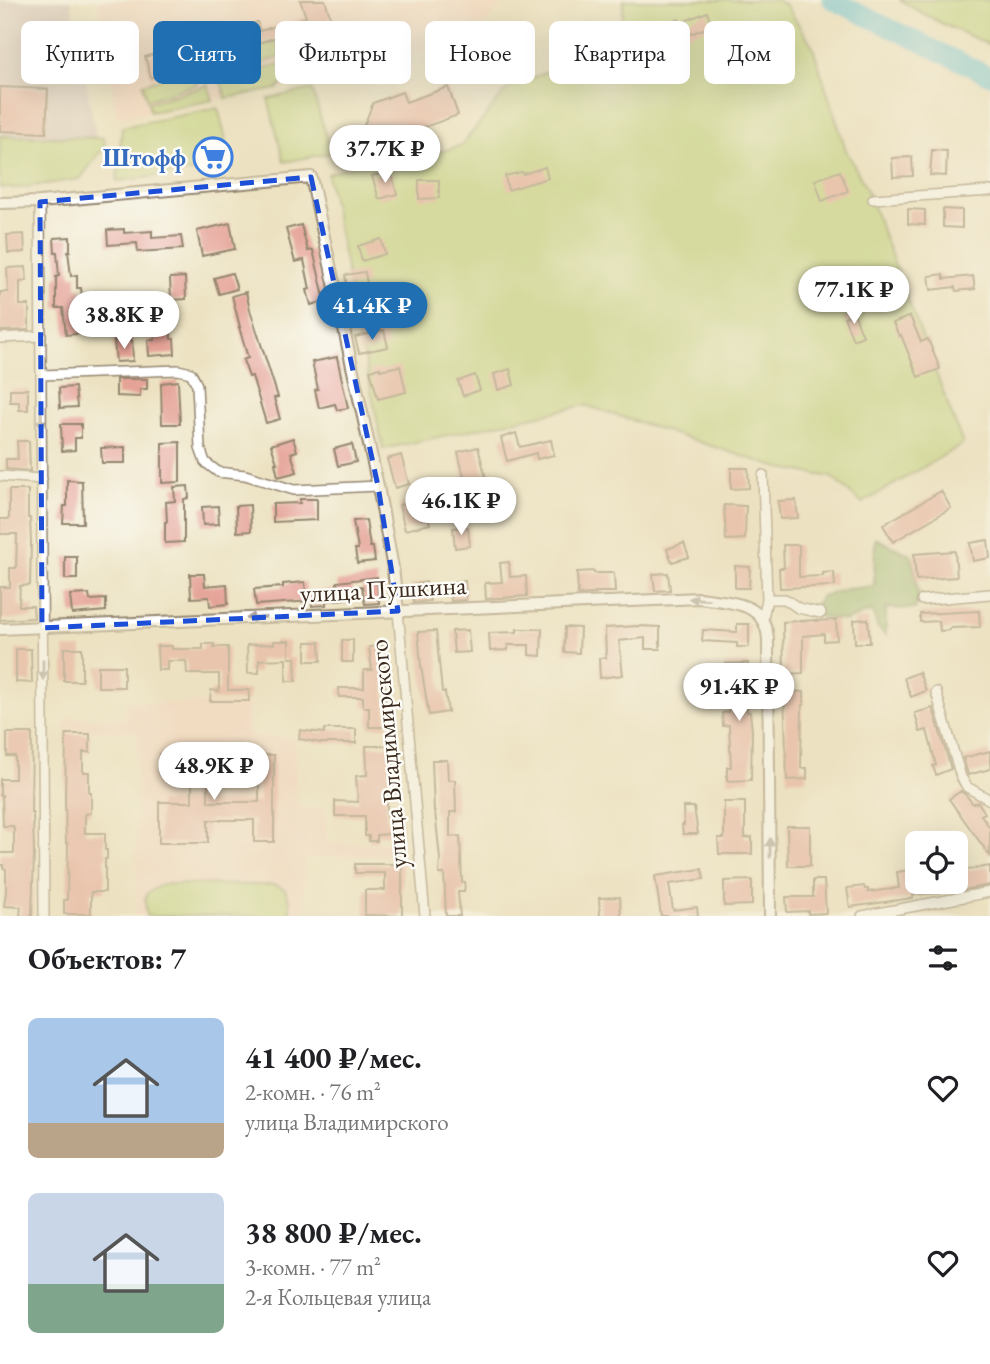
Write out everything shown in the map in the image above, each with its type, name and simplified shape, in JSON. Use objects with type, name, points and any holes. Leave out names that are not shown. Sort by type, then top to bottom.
[{"type":"street","name":"улица Владимирского","points":[[40,202],[311,177],[378,486],[398,611],[425,916]]},
{"type":"street","points":[[873,199],[990,191]]},
{"type":"street","points":[[0,203],[40,202],[44,916]]},
{"type":"street","points":[[0,338],[41,337]]},
{"type":"street","points":[[41,375],[178,370],[191,373],[197,385],[200,448],[205,462],[218,471],[246,475],[295,490],[378,486]]},
{"type":"street","points":[[763,475],[766,599],[763,618],[768,639],[771,916]]},
{"type":"street","points":[[0,476],[41,479]]},
{"type":"street","points":[[922,600],[990,594]]},
{"type":"street","name":"улица Пушкина","points":[[0,629],[700,598],[751,608],[763,618]]},
{"type":"street","points":[[766,599],[785,599],[798,608],[821,613]]},
{"type":"street","points":[[936,692],[961,777],[967,787],[990,800]]},
{"type":"street","points":[[862,916],[990,892]]},
{"type":"highlighted area","points":[[311,177],[378,486],[398,611],[42,628],[40,202]]},
{"type":"shaded area","points":[[0,0],[71,0],[75,21],[21,21],[21,84],[87,84],[96,137],[0,136]]},
{"type":"shaded area","points":[[506,0],[488,21],[425,21],[425,50],[411,54],[411,21],[275,21],[275,84],[296,84],[117,118],[111,84],[139,84],[139,21],[101,21],[98,1]]},
{"type":"shaded area","points":[[125,702],[249,704],[249,736],[295,737],[297,808],[326,808],[327,843],[401,843],[402,854],[305,858],[304,916],[136,916],[137,732],[65,730],[65,718],[125,719]]},
{"type":"green space","points":[[624,0],[776,0],[786,5],[812,45],[846,150],[865,186],[963,444],[862,503],[831,477],[776,467],[585,405],[383,449],[327,174],[400,150],[405,163],[462,145],[507,89],[519,84],[535,84],[535,77],[549,71],[549,84],[690,84],[690,21],[622,21]]},
{"type":"green space","points":[[899,0],[990,0],[990,45],[941,23]]},
{"type":"green space","points":[[275,42],[275,59],[261,63],[261,46]]},
{"type":"green space","points":[[275,65],[275,84],[282,84],[277,89],[226,98],[222,84],[261,84],[261,70]]},
{"type":"green space","points":[[153,81],[153,84],[197,84],[147,100],[143,84]]},
{"type":"green space","points":[[208,85],[213,100],[150,112],[148,103]]},
{"type":"green space","points":[[312,89],[331,153],[284,162],[268,99]]},
{"type":"green space","points":[[218,108],[233,167],[117,181],[122,127]]},
{"type":"green space","points":[[0,136],[104,138],[105,146],[80,179],[0,188]]},
{"type":"green space","points":[[875,538],[911,555],[919,596],[915,609],[886,608],[886,635],[878,628],[872,611],[846,621],[807,614],[822,596],[847,589],[874,586]]},
{"type":"green space","points":[[163,884],[276,885],[285,889],[290,902],[290,916],[146,916],[147,893]]},
{"type":"building","points":[[300,0],[325,0],[331,21],[293,21],[306,17]]},
{"type":"building","points":[[707,12],[710,21],[704,21],[704,29],[690,34],[690,21],[685,21]]},
{"type":"building","points":[[275,26],[275,38],[261,42],[261,31]]},
{"type":"building","points":[[153,54],[153,77],[151,78],[145,57]]},
{"type":"building","points":[[0,87],[48,89],[46,133],[0,131]]},
{"type":"building","points":[[448,87],[458,115],[378,144],[369,139],[363,128],[373,103],[402,92],[406,102]]},
{"type":"building","points":[[932,150],[947,151],[946,176],[930,175]]},
{"type":"building","points":[[912,157],[913,176],[893,177],[892,158]]},
{"type":"building","points":[[545,167],[548,178],[508,190],[505,176]]},
{"type":"building","points":[[391,171],[397,194],[379,199],[372,176]]},
{"type":"building","points":[[840,171],[848,191],[822,201],[815,180]]},
{"type":"building","points":[[419,180],[439,180],[439,198],[419,199]]},
{"type":"building","points":[[908,209],[925,210],[925,225],[908,224]]},
{"type":"building","points":[[943,209],[962,210],[962,228],[943,227]]},
{"type":"building","points":[[230,223],[235,249],[202,256],[197,231]]},
{"type":"building","points":[[301,225],[308,251],[313,250],[325,301],[311,305],[304,260],[295,262],[286,229]]},
{"type":"building","points":[[124,229],[124,233],[152,231],[152,238],[181,236],[183,249],[138,252],[137,243],[108,245],[107,230]]},
{"type":"building","points":[[24,234],[25,252],[8,253],[7,235]]},
{"type":"building","points":[[70,237],[68,251],[71,276],[77,275],[77,288],[81,288],[86,333],[66,335],[63,308],[56,308],[56,277],[59,276],[54,238]]},
{"type":"building","points":[[381,239],[385,254],[362,261],[358,246]]},
{"type":"building","points":[[26,267],[27,281],[20,282],[20,305],[29,305],[29,330],[0,331],[0,292],[8,292],[7,268]]},
{"type":"building","points":[[365,272],[367,284],[347,287],[345,275]]},
{"type":"building","points":[[232,273],[237,289],[219,294],[214,278]]},
{"type":"building","points":[[943,274],[944,279],[973,276],[975,289],[956,291],[955,287],[931,290],[929,276]]},
{"type":"building","points":[[185,277],[186,299],[171,300],[170,278]]},
{"type":"building","points":[[246,292],[278,397],[274,398],[280,419],[266,423],[252,376],[249,377],[243,360],[248,358],[232,296]]},
{"type":"building","points":[[170,308],[171,339],[174,339],[175,354],[149,356],[148,340],[155,340],[153,309]]},
{"type":"building","points":[[854,313],[863,336],[853,340],[844,317]]},
{"type":"building","points":[[910,316],[921,342],[928,339],[940,369],[918,377],[901,335],[899,336],[893,323]]},
{"type":"building","points":[[384,330],[388,347],[359,353],[355,337]]},
{"type":"building","points":[[132,340],[133,361],[116,362],[114,341]]},
{"type":"building","points":[[337,357],[348,408],[337,410],[335,404],[319,408],[312,362]]},
{"type":"building","points":[[400,366],[406,392],[378,399],[370,370]]},
{"type":"building","points":[[510,369],[514,385],[498,390],[494,374]]},
{"type":"building","points":[[475,375],[480,390],[463,396],[458,381]]},
{"type":"building","points":[[116,379],[147,379],[147,389],[140,389],[140,397],[116,396]]},
{"type":"building","points":[[178,381],[180,424],[162,424],[161,383]]},
{"type":"building","points":[[75,387],[77,407],[60,408],[59,388]]},
{"type":"building","points":[[10,389],[28,389],[28,410],[19,410],[19,402],[10,402]]},
{"type":"building","points":[[61,424],[81,424],[81,438],[75,438],[75,450],[62,451]]},
{"type":"building","points":[[516,433],[520,447],[551,440],[554,455],[537,459],[536,453],[507,461],[501,438]]},
{"type":"building","points":[[293,438],[297,451],[291,453],[297,472],[278,477],[271,445]]},
{"type":"building","points":[[17,441],[29,441],[30,471],[6,469],[6,459],[18,459]]},
{"type":"building","points":[[180,442],[180,482],[162,483],[162,443]]},
{"type":"building","points":[[352,444],[356,462],[338,466],[334,449]]},
{"type":"building","points":[[125,447],[125,463],[102,463],[101,448]]},
{"type":"building","points":[[478,447],[491,498],[470,503],[458,452]]},
{"type":"building","points":[[401,455],[409,484],[395,488],[387,459]]},
{"type":"building","points":[[731,468],[748,468],[749,488],[731,489]]},
{"type":"building","points":[[67,480],[82,481],[83,523],[63,523],[64,506],[67,506]]},
{"type":"building","points":[[188,486],[189,498],[184,499],[184,542],[165,543],[166,502],[175,501],[174,487]]},
{"type":"building","points":[[9,490],[28,490],[30,585],[20,586],[19,606],[33,606],[34,618],[0,620],[0,587],[10,587],[10,568],[16,568],[17,534],[0,534],[0,519],[9,519]]},
{"type":"building","points":[[941,491],[951,508],[893,542],[883,525]]},
{"type":"building","points":[[300,499],[317,499],[317,520],[273,522],[273,504],[300,503]]},
{"type":"building","points":[[423,499],[430,524],[405,530],[399,505]]},
{"type":"building","points":[[796,500],[798,518],[780,519],[778,501]]},
{"type":"building","points":[[250,505],[251,531],[237,532],[236,506]]},
{"type":"building","points":[[724,505],[746,506],[745,539],[726,540]]},
{"type":"building","points":[[218,506],[219,524],[203,525],[202,507]]},
{"type":"building","points":[[366,520],[375,561],[357,563],[355,549],[358,549],[353,521]]},
{"type":"building","points":[[468,527],[470,546],[455,548],[453,528]]},
{"type":"building","points":[[988,540],[990,558],[973,561],[970,543]]},
{"type":"building","points":[[684,543],[689,557],[672,562],[667,549]]},
{"type":"building","points":[[783,545],[799,545],[799,577],[823,576],[823,573],[834,572],[835,586],[780,588],[779,568],[784,568]]},
{"type":"building","points":[[955,551],[957,577],[916,580],[914,554]]},
{"type":"building","points":[[65,557],[77,557],[77,579],[65,579]]},
{"type":"building","points":[[509,562],[510,577],[526,576],[527,596],[486,599],[485,583],[502,582],[500,563]]},
{"type":"building","points":[[735,566],[750,567],[749,588],[735,588]]},
{"type":"building","points":[[577,572],[614,573],[615,592],[578,595]]},
{"type":"building","points":[[668,573],[670,590],[655,591],[653,574]]},
{"type":"building","points":[[190,574],[204,574],[205,586],[227,584],[228,604],[210,606],[209,597],[191,598]]},
{"type":"building","points":[[377,577],[379,603],[365,604],[362,586],[352,587],[352,598],[326,601],[326,605],[312,606],[312,601],[256,605],[254,589],[305,582],[306,592],[338,590],[337,582]]},
{"type":"building","points":[[465,581],[466,600],[451,601],[449,583]]},
{"type":"building","points":[[426,582],[430,601],[414,603],[411,585]]},
{"type":"building","points":[[89,594],[90,600],[106,599],[106,611],[72,614],[70,595]]},
{"type":"building","points":[[979,611],[980,627],[940,631],[939,621],[920,622],[920,614]]},
{"type":"building","points":[[868,619],[870,643],[855,643],[854,620]]},
{"type":"building","points":[[836,620],[837,640],[824,641],[824,634],[803,636],[803,673],[784,674],[783,622]]},
{"type":"building","points":[[737,624],[749,624],[749,647],[737,647],[737,643],[702,641],[703,630],[737,632]]},
{"type":"building","points":[[565,627],[580,628],[579,653],[564,652]]},
{"type":"building","points":[[660,627],[660,649],[645,649],[645,638],[619,641],[623,675],[600,678],[599,658],[606,658],[605,628]]},
{"type":"building","points":[[517,629],[542,629],[541,656],[529,655],[529,645],[508,645],[508,650],[490,651],[489,633],[517,632]]},
{"type":"building","points":[[468,630],[470,652],[454,653],[452,631]]},
{"type":"building","points":[[436,631],[442,692],[445,692],[448,712],[429,715],[418,632]]},
{"type":"building","points":[[342,640],[353,640],[353,662],[342,662]]},
{"type":"building","points":[[274,641],[289,641],[289,658],[295,658],[296,681],[286,681],[286,659],[259,660],[259,673],[248,673],[247,645],[274,644]]},
{"type":"building","points":[[306,642],[320,642],[321,661],[306,661]]},
{"type":"building","points":[[203,644],[228,647],[228,690],[249,690],[249,701],[210,701],[211,690],[219,691],[219,674],[187,674],[186,661],[167,661],[167,670],[158,670],[157,646],[203,649]]},
{"type":"building","points":[[386,645],[387,727],[369,727],[369,707],[363,707],[363,697],[339,697],[339,688],[364,688],[364,670],[372,670],[369,647]]},
{"type":"building","points":[[64,648],[82,648],[82,681],[64,681]]},
{"type":"building","points":[[16,649],[31,649],[32,683],[16,682]]},
{"type":"building","points":[[748,663],[747,712],[750,712],[752,731],[751,780],[727,781],[727,767],[731,767],[729,725],[723,726],[722,713],[728,712],[728,679],[725,679],[724,664]]},
{"type":"building","points":[[98,666],[124,666],[124,687],[98,687]]},
{"type":"building","points":[[919,672],[926,691],[911,697],[904,678]]},
{"type":"building","points":[[784,691],[804,692],[801,768],[807,768],[807,779],[787,780]]},
{"type":"building","points":[[933,708],[951,769],[936,775],[927,730],[920,732],[915,713]]},
{"type":"building","points":[[324,729],[356,729],[356,743],[321,743],[299,739],[300,730],[324,733]]},
{"type":"building","points":[[7,733],[32,733],[32,916],[20,916],[21,907],[4,906],[6,869],[0,865],[0,853],[14,853],[14,829],[13,826],[3,826],[0,795],[0,779],[15,779],[15,756],[7,756]]},
{"type":"building","points":[[66,734],[90,734],[90,752],[83,752],[83,772],[89,772],[91,792],[91,813],[85,814],[85,833],[105,833],[105,892],[91,892],[91,914],[64,914],[64,900],[67,900],[68,843],[65,802]]},
{"type":"building","points":[[366,746],[394,746],[394,772],[398,792],[387,793],[387,820],[401,819],[402,833],[377,835],[377,841],[369,841],[369,836],[365,836],[365,816],[335,816],[335,801],[358,802],[356,776],[367,775]]},
{"type":"building","points":[[990,751],[990,769],[968,775],[963,758]]},
{"type":"building","points":[[159,754],[208,754],[208,802],[259,802],[259,769],[250,769],[250,755],[274,755],[274,842],[254,842],[254,820],[208,820],[208,843],[159,843],[159,802],[192,802],[192,774],[159,774]]},
{"type":"building","points":[[432,760],[447,760],[448,780],[455,780],[456,812],[450,812],[450,837],[460,836],[462,882],[465,882],[464,892],[458,892],[460,916],[446,916],[444,874],[439,874]]},
{"type":"building","points":[[961,791],[973,804],[978,802],[985,813],[981,815],[990,828],[990,856],[949,799]]},
{"type":"building","points":[[724,802],[745,802],[745,838],[752,837],[752,854],[719,854],[718,838],[724,838]]},
{"type":"building","points":[[683,807],[694,807],[698,834],[683,834]]},
{"type":"building","points":[[787,826],[810,826],[810,866],[788,866]]},
{"type":"building","points":[[355,864],[402,864],[402,916],[365,915],[365,890],[385,890],[385,873],[355,873]]},
{"type":"building","points":[[990,866],[990,885],[968,889],[968,870]]},
{"type":"building","points":[[702,869],[704,879],[669,884],[673,910],[697,907],[698,916],[661,916],[655,876]]},
{"type":"building","points":[[905,871],[905,894],[926,894],[850,907],[847,888],[864,886],[868,892],[899,888],[897,872]]},
{"type":"building","points":[[752,880],[752,905],[724,906],[724,881]]},
{"type":"building","points":[[813,880],[824,880],[826,913],[787,912],[786,897],[813,897]]},
{"type":"building","points":[[620,897],[621,916],[600,916],[599,898]]},
{"type":"waterway","points":[[832,0],[990,76]]},
{"type":"place","name":"Штофф","points":[[213,157]]}]
